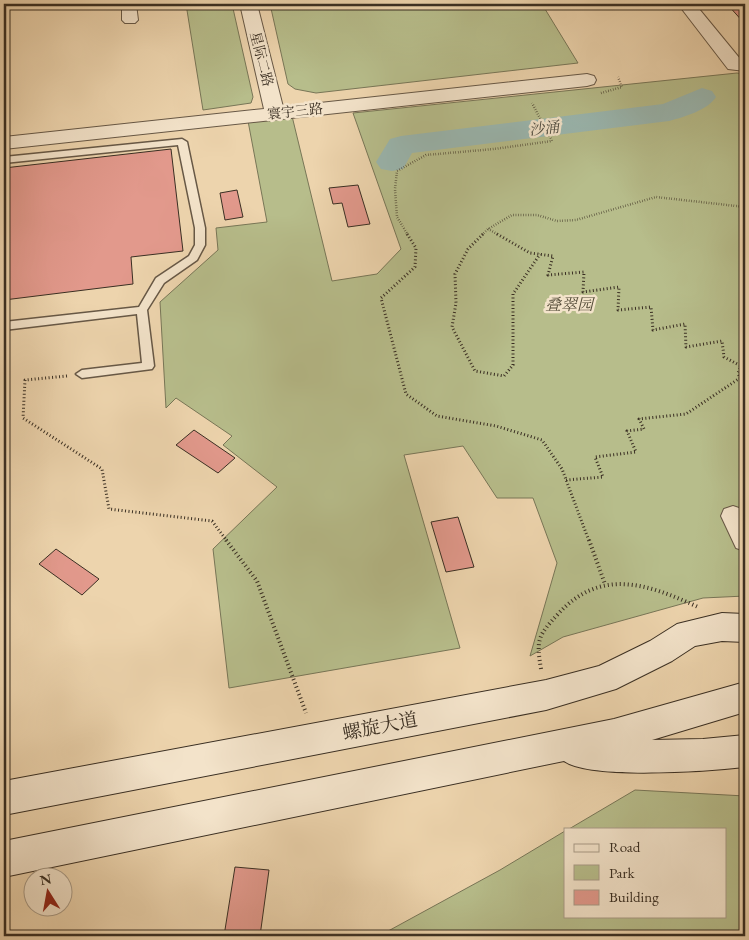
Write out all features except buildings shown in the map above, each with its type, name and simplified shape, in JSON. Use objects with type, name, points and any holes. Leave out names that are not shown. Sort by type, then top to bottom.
[{"type":"main road","name":"星际二路","points":[[248,4],[275,114]]},
{"type":"main road","points":[[686,4],[740,65]]},
{"type":"main road","name":"寰宇三路","points":[[5,151],[275,114],[587,80]]},
{"type":"main road","name":"螺旋大道","points":[[4,798],[546,694],[606,679],[661,651],[688,634],[733,628]]},
{"type":"main road","points":[[4,860],[614,736],[745,696]]},
{"type":"main road","points":[[555,748],[617,756],[718,754],[745,751]]},
{"type":"street","points":[[129,4],[130,20]]},
{"type":"street","points":[[733,516],[745,541]]},
{"type":"lane","points":[[5,151],[182,142],[200,228],[200,245],[193,258],[160,281],[142,310],[148,366],[82,374]]},
{"type":"lane","points":[[4,326],[142,310]]},
{"type":"path","points":[[532,104],[552,141],[426,155],[397,171],[395,189],[397,217],[416,248],[416,267],[381,298],[406,394],[437,416],[496,426],[542,440],[562,469],[605,584]]},
{"type":"path","points":[[540,254],[513,294],[513,365],[504,376],[475,371],[452,327],[456,303],[456,274],[468,249],[488,229],[512,215],[537,215],[557,220],[576,220],[656,197],[745,207]]},
{"type":"path","points":[[488,229],[530,253],[553,256],[548,275],[584,272],[583,292],[619,287],[618,310],[651,307],[653,330],[685,324],[686,348],[722,341],[724,357],[743,365],[738,373],[745,384]]},
{"type":"path","points":[[82,374],[25,380],[23,418],[102,469],[109,509],[212,521],[257,581],[316,738]]},
{"type":"path","points":[[566,480],[603,477],[595,457],[636,452],[627,431],[644,429],[639,419],[686,414],[740,378]]},
{"type":"path","points":[[546,694],[538,654],[542,632],[560,611],[582,592],[605,584],[640,584],[699,607],[733,628]]},
{"type":"green space","points":[[186,4],[232,4],[253,97],[251,103],[203,110]]},
{"type":"green space","points":[[270,4],[595,4],[545,9],[578,63],[316,93],[295,89],[288,84]]},
{"type":"green space","name":"叠翠园","points":[[737,73],[745,74],[745,596],[703,598],[563,637],[530,656],[557,563],[533,498],[497,498],[463,446],[404,455],[460,648],[229,688],[213,549],[277,487],[223,445],[232,436],[176,398],[166,408],[160,302],[218,250],[216,228],[267,222],[248,121],[292,116],[332,281],[377,274],[401,249],[353,113]]},
{"type":"green space","points":[[635,790],[745,796],[745,936],[379,936],[500,870],[564,832],[564,918],[726,918],[726,828],[571,828]]},
{"type":"waterway","name":"沙涌","points":[[392,162],[401,145],[669,112],[702,97]]}]
